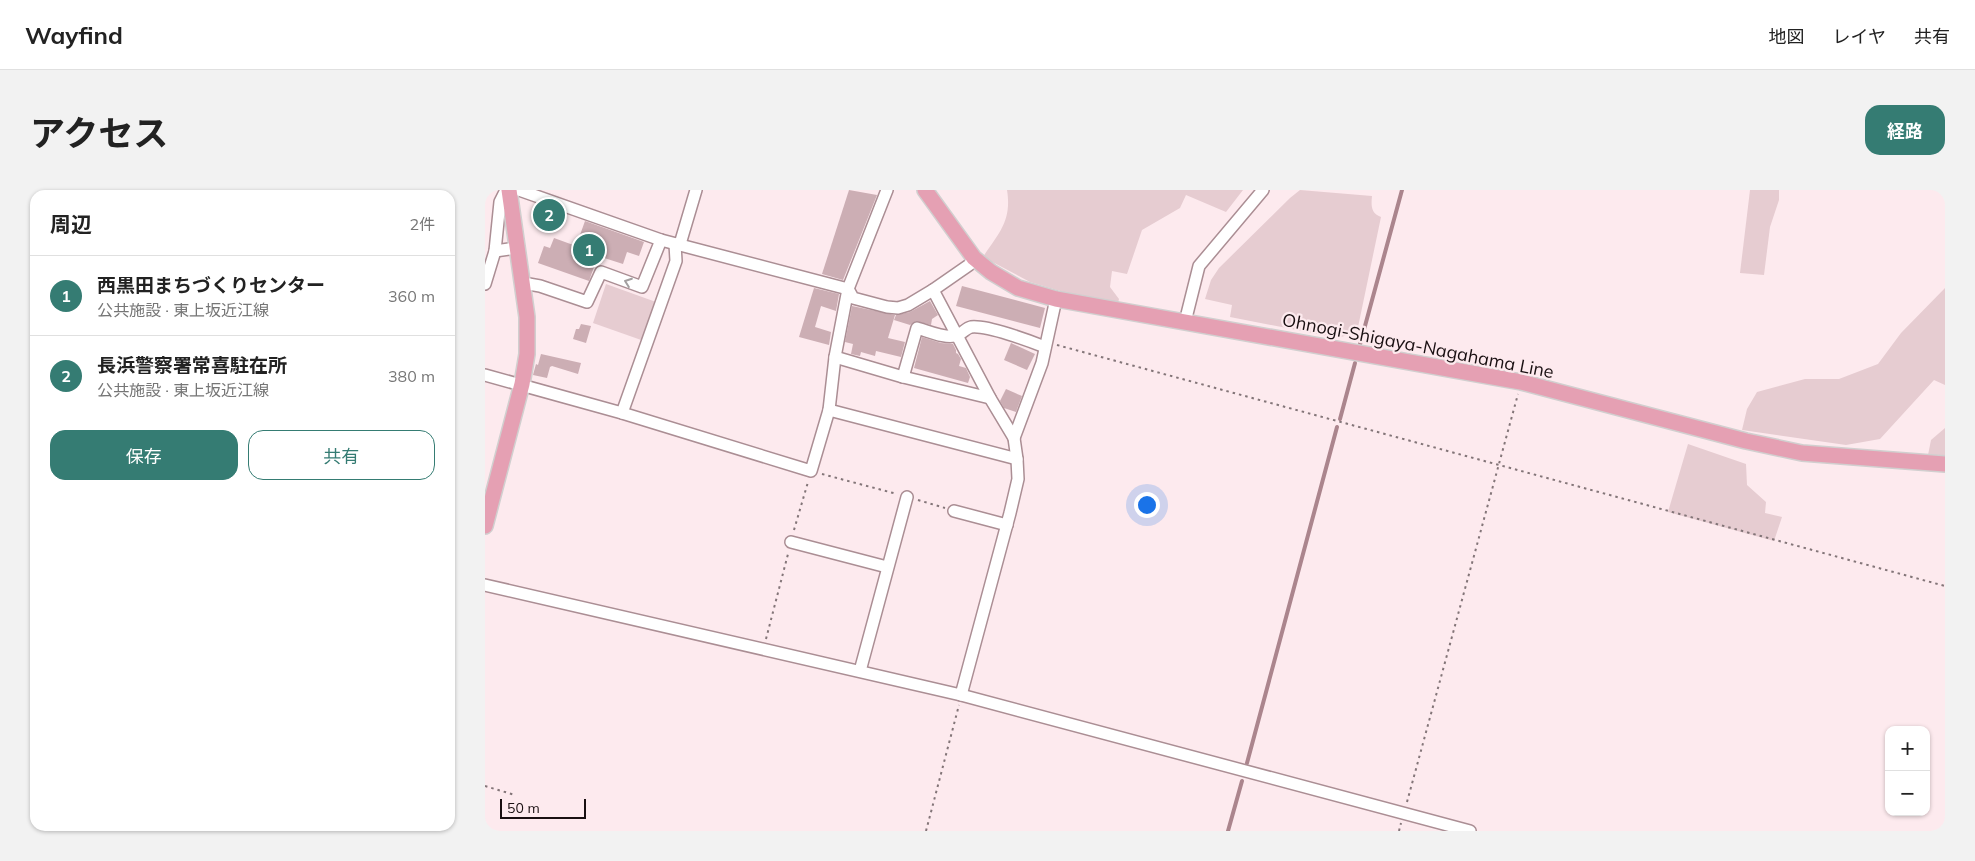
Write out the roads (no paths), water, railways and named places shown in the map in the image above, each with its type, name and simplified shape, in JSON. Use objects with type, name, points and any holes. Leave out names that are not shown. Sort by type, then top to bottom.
[{"type":"main road","points":[[485,526],[522,384],[527,354],[527,317],[523,283],[507,190]]},
{"type":"main road","name":"Ohnogi-Shigaya-Nagahama Line","points":[[925,190],[974,258],[991,272],[1018,288],[1056,299],[1521,382],[1746,441],[1802,453],[1945,464]]},
{"type":"street","points":[[485,284],[495,251],[500,202],[507,190]]},
{"type":"street","points":[[519,190],[661,240],[848,290],[853,298],[887,307],[898,308],[908,305],[969,265],[974,258]]},
{"type":"street","points":[[622,413],[676,261],[677,244],[696,190]]},
{"type":"street","points":[[485,375],[622,413],[811,471],[829,410],[835,357],[848,290],[887,190]]},
{"type":"street","points":[[1185,322],[1199,266],[1263,190]]},
{"type":"street","points":[[523,283],[540,286],[587,302],[601,272],[642,287],[661,240]]},
{"type":"street","points":[[495,251],[516,248]]},
{"type":"street","points":[[933,290],[990,398],[1014,438],[1017,459],[1018,478],[1007,525],[961,695]]},
{"type":"street","points":[[1014,438],[1042,363],[1056,299]]},
{"type":"street","points":[[903,377],[917,328],[948,336],[957,336],[970,327],[978,327],[1046,345]]},
{"type":"street","points":[[835,357],[903,377],[990,398]]},
{"type":"street","points":[[829,410],[1017,459]]},
{"type":"street","points":[[860,671],[907,497]]},
{"type":"street","points":[[954,511],[1007,525]]},
{"type":"street","points":[[791,542],[887,567]]},
{"type":"street","points":[[485,585],[961,695],[1470,831]]},
{"type":"waterway","points":[[1359,348],[1402,190]]},
{"type":"waterway","points":[[1340,419],[1355,363]]},
{"type":"waterway","points":[[1247,763],[1337,427]]},
{"type":"waterway","points":[[1228,831],[1242,781]]},
{"type":"waterway","points":[[1944,831],[1945,826]]},
{"type":"place","name":"長浜警察署常喜駐在所","points":[[549,215]]},
{"type":"place","name":"西黒田まちづくりセンター","points":[[589,250]]}]
